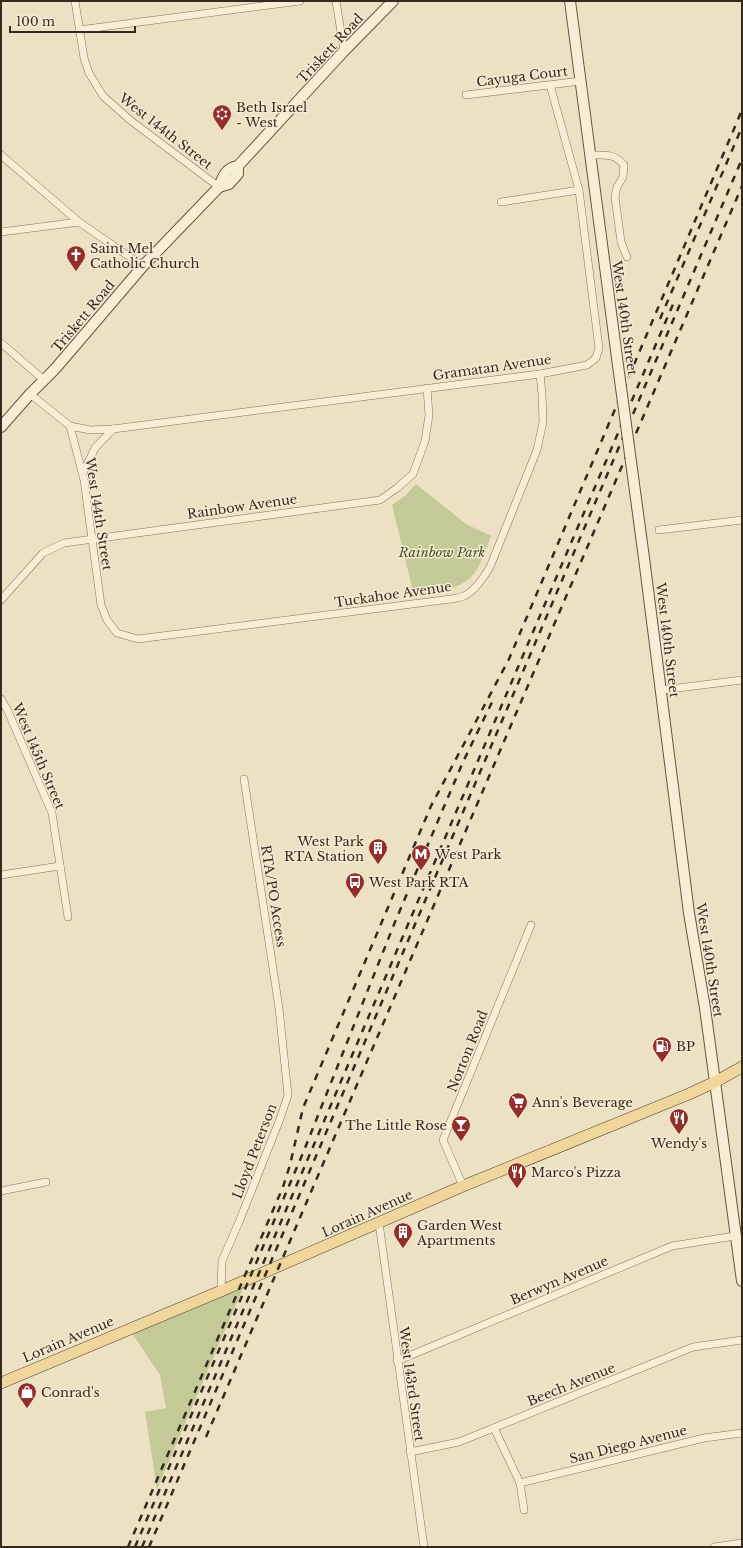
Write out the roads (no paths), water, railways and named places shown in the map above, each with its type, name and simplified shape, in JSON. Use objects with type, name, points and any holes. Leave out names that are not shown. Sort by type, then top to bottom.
[{"type":"main road","name":"Triskett Road","points":[[1,427],[30,394],[55,369],[143,266],[219,187],[223,176],[230,168],[238,166],[344,51],[393,1]]},
{"type":"main road","name":"West 140th Street","points":[[570,1],[662,690],[666,737],[689,913],[706,1008],[742,1281]]},
{"type":"main road","name":"Lorain Avenue","points":[[1,1383],[222,1291],[463,1186],[689,1094],[742,1067]]},
{"type":"street","name":"West 144th Street","points":[[75,1],[84,58],[89,73],[103,96],[130,120],[219,187]]},
{"type":"street","points":[[79,30],[300,1]]},
{"type":"street","points":[[336,1],[344,51]]},
{"type":"street","name":"Cayuga Court","points":[[466,96],[580,80]]},
{"type":"street","name":"Gramatan Avenue","points":[[30,394],[70,426],[90,430],[113,429],[540,374],[587,365],[596,358],[599,348],[579,190],[550,85]]},
{"type":"street","points":[[590,155],[609,154],[619,160],[624,166],[623,177],[617,187],[615,197],[621,242],[627,256]]},
{"type":"street","points":[[1,155],[79,222],[143,266]]},
{"type":"street","points":[[501,202],[579,190]]},
{"type":"street","points":[[1,232],[79,222]]},
{"type":"street","points":[[1,343],[44,380]]},
{"type":"street","name":"Tuckahoe Avenue","points":[[101,605],[106,620],[117,633],[138,639],[451,599],[464,596],[484,578],[490,567],[537,450],[543,422],[540,374]]},
{"type":"street","name":"Rainbow Avenue","points":[[1,600],[43,553],[64,543],[380,500],[413,474],[425,440],[429,415],[427,388]]},
{"type":"street","name":"West 144th Street","points":[[70,426],[83,473],[101,605]]},
{"type":"street","points":[[83,473],[95,448],[113,429]]},
{"type":"street","points":[[659,530],[742,520]]},
{"type":"street","points":[[662,690],[742,680]]},
{"type":"street","name":"West 145th Street","points":[[1,700],[7,709],[52,813],[68,917]]},
{"type":"street","name":"RTA/PO Access","points":[[244,779],[280,1016]]},
{"type":"street","points":[[1,875],[60,866]]},
{"type":"street","name":"Norton Road","points":[[463,1186],[443,1140],[532,925]]},
{"type":"street","name":"Lloyd Peterson","points":[[222,1291],[222,1261],[242,1215],[288,1095],[280,1016]]},
{"type":"street","points":[[1,1191],[46,1182]]},
{"type":"street","name":"West 143rd Street","points":[[379,1223],[424,1547]]},
{"type":"street","name":"Berwyn Avenue","points":[[397,1361],[672,1246],[735,1236]]},
{"type":"street","name":"Beech Avenue","points":[[410,1452],[459,1442],[692,1347],[742,1340]]},
{"type":"street","points":[[494,1428],[520,1483],[524,1510]]},
{"type":"street","name":"San Diego Avenue","points":[[520,1483],[704,1438],[742,1433]]},
{"type":"street","points":[[714,1547],[742,1543]]},
{"type":"railway","points":[[128,1547],[283,1187],[290,1165],[303,1108],[431,806],[509,659],[742,110]]},
{"type":"railway","points":[[660,319],[742,127]]},
{"type":"railway","points":[[149,1547],[742,159]]},
{"type":"railway","points":[[206,1437],[742,186]]},
{"type":"railway","points":[[142,1547],[674,302]]},
{"type":"railway","points":[[135,1547],[303,1153],[395,922],[463,762],[495,696]]},
{"type":"place","name":"Beth Israel - West","points":[[222,131]]},
{"type":"place","name":"Saint Mel Catholic Church","points":[[76,272]]},
{"type":"place","name":"West Park RTA Station","points":[[378,865]]},
{"type":"place","name":"West Park","points":[[421,871]]},
{"type":"place","name":"West Park RTA","points":[[355,899]]},
{"type":"place","name":"BP","points":[[662,1063]]},
{"type":"place","name":"Ann's Beverage","points":[[518,1119]]},
{"type":"place","name":"Wendy's","points":[[679,1135]]},
{"type":"place","name":"The Little Rose","points":[[461,1142]]},
{"type":"place","name":"Marco's Pizza","points":[[517,1189]]},
{"type":"place","name":"Garden West Apartments","points":[[403,1249]]},
{"type":"place","name":"Conrad's","points":[[27,1409]]},
{"type":"park label","name":"Rainbow Park","points":[[442,552]]}]
